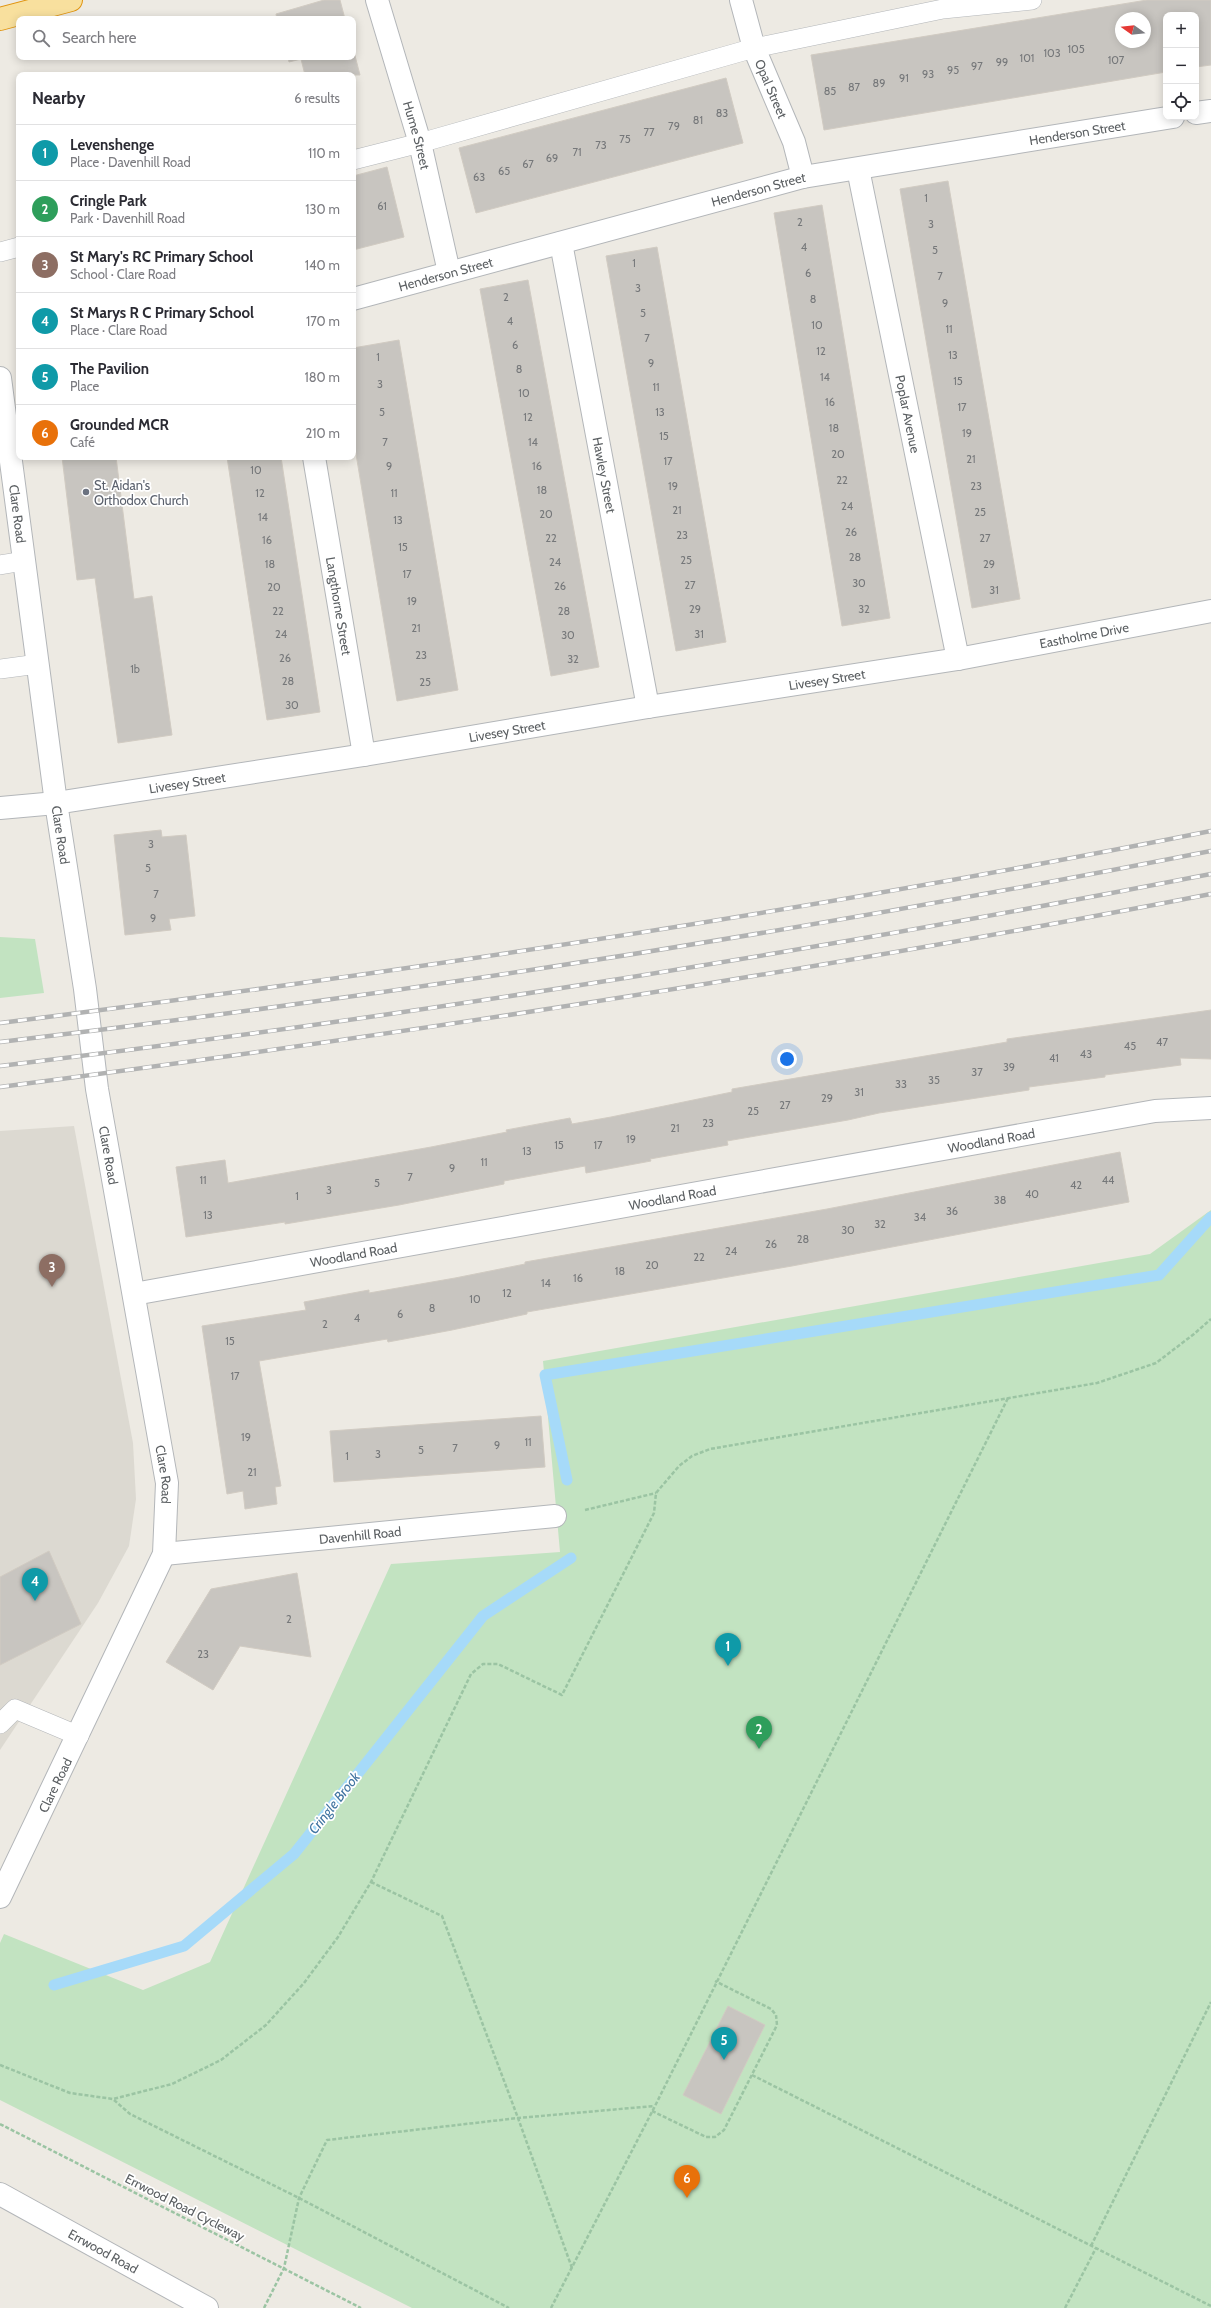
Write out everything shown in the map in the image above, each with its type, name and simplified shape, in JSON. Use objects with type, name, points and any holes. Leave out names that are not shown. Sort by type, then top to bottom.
[{"type":"highway","points":[[0,19],[71,0]]},
{"type":"street","name":"Hume Street","points":[[377,0],[420,143],[449,272]]},
{"type":"street","name":"Opal Street","points":[[741,0],[754,48],[794,142],[803,177]]},
{"type":"street","points":[[1199,113],[1211,111]]},
{"type":"street","name":"Henderson Street","points":[[356,298],[803,177],[1163,119]]},
{"type":"street","name":"Poplar Avenue","points":[[858,169],[958,659]]},
{"type":"street","name":"Hawley Street","points":[[561,243],[648,707]]},
{"type":"street","name":"Clare Road","points":[[0,1898],[79,1736],[164,1554],[167,1483],[97,1089],[85,989],[56,803],[24,561],[5,385]]},
{"type":"street","name":"Langthorne Street","points":[[315,460],[364,755]]},
{"type":"street","name":"Eastholme Drive","points":[[958,659],[1211,611]]},
{"type":"street","name":"Livesey Street","points":[[0,808],[56,803],[364,755],[648,707],[958,659]]},
{"type":"street","name":"Woodland Road","points":[[134,1294],[1156,1111],[1211,1108]]},
{"type":"street","name":"Davenhill Road","points":[[164,1554],[555,1516]]},
{"type":"street","name":"Errwood Road","points":[[0,2194],[207,2308]]},
{"type":"lane","points":[[356,159],[420,143],[754,48],[943,9],[1032,0]]},
{"type":"lane","points":[[0,252],[16,248]]},
{"type":"lane","points":[[0,565],[24,561]]},
{"type":"lane","points":[[0,669],[38,664]]},
{"type":"lane","points":[[0,1724],[15,1709],[79,1736]]},
{"type":"path","points":[[0,2065],[70,2093],[113,2099],[179,2081],[221,2060],[266,2025],[309,1977],[338,1937],[371,1882],[471,1674],[483,1664],[498,1664],[562,1695],[654,1512],[656,1493],[679,1466],[692,1456],[710,1449],[1097,1383],[1156,1363],[1211,1319]]},
{"type":"path","points":[[552,2308],[655,2106],[715,1981],[1008,1398]]},
{"type":"path","points":[[555,1516],[656,1493]]},
{"type":"path","points":[[371,1882],[442,1916],[518,2118],[572,2268]]},
{"type":"path","points":[[652,2111],[706,2137],[716,2137],[724,2130],[777,2026],[776,2015],[771,2009],[715,1981]]},
{"type":"path","points":[[1090,2246],[1211,2002]]},
{"type":"path","points":[[752,2075],[1211,2306]]},
{"type":"path","points":[[113,2099],[130,2114],[299,2198],[509,2308]]},
{"type":"path","points":[[264,2308],[284,2268],[299,2198],[327,2140],[518,2118],[655,2106]]},
{"type":"path","name":"Errwood Road Cycleway","points":[[0,2124],[362,2308]]},
{"type":"path","points":[[1065,2308],[1096,2248]]},
{"type":"shaded area","points":[[74,1126],[133,1443],[136,1499],[129,1546],[98,1603],[0,1750],[0,1131]]},
{"type":"green space","points":[[0,937],[35,939],[44,993],[0,998]]},
{"type":"green space","points":[[1211,1210],[1211,2308],[412,2308],[0,2100],[0,1943],[4,1934],[143,1990],[210,1962],[391,1564],[560,1552],[543,1361],[1150,1254]]},
{"type":"building","points":[[324,0],[340,0],[344,16],[276,16],[276,14]]},
{"type":"building","points":[[1147,0],[1211,0],[1211,65],[1199,67],[1199,12],[1163,12],[1163,73],[824,130],[811,55]]},
{"type":"building","points":[[301,60],[356,60],[360,75],[356,75],[356,72],[304,72]]},
{"type":"building","points":[[726,78],[743,143],[476,213],[459,148]]},
{"type":"building","points":[[387,167],[404,237],[356,249],[356,175]]},
{"type":"building","points":[[948,181],[1020,599],[972,608],[900,189]]},
{"type":"building","points":[[822,205],[890,618],[842,626],[774,213]]},
{"type":"building","points":[[657,247],[726,642],[676,651],[606,256]]},
{"type":"building","points":[[528,280],[599,667],[551,676],[480,289]]},
{"type":"building","points":[[399,340],[458,690],[397,701],[356,454],[356,347]]},
{"type":"building","points":[[62,460],[116,460],[134,599],[152,596],[172,735],[118,743],[95,578],[77,580]]},
{"type":"building","points":[[227,460],[281,460],[320,712],[267,720]]},
{"type":"building","points":[[161,830],[162,837],[186,835],[195,916],[169,919],[171,930],[125,935],[114,835]]},
{"type":"building","points":[[1211,1010],[1211,1059],[1180,1058],[1181,1065],[1029,1087],[1029,1090],[879,1113],[848,1120],[727,1141],[728,1145],[650,1159],[651,1161],[586,1173],[585,1166],[504,1181],[504,1184],[399,1205],[285,1224],[285,1222],[186,1237],[176,1167],[225,1160],[228,1183],[431,1147],[507,1132],[506,1130],[570,1118],[572,1124],[611,1117],[732,1092],[732,1089],[1007,1042],[1007,1039]]},
{"type":"building","points":[[1120,1152],[1129,1202],[792,1266],[527,1312],[527,1314],[388,1342],[387,1339],[259,1361],[281,1486],[275,1487],[277,1504],[245,1509],[243,1491],[227,1494],[202,1326],[306,1310],[304,1302],[369,1290],[369,1293],[455,1278],[525,1264],[525,1262],[827,1209]]},
{"type":"building","points":[[541,1416],[545,1467],[334,1482],[330,1431]]},
{"type":"building","points":[[49,1551],[81,1624],[0,1665],[0,1577]]},
{"type":"building","points":[[297,1573],[311,1657],[240,1646],[213,1690],[166,1662],[211,1589]]},
{"type":"building","points":[[728,2006],[765,2025],[721,2114],[683,2095]]},
{"type":"waterway","points":[[567,1480],[545,1375],[1159,1275],[1211,1217]]},
{"type":"waterway","name":"Cringle Brook","points":[[54,1985],[184,1946],[294,1854],[483,1616],[571,1558]]},
{"type":"railway","points":[[0,1023],[304,983],[607,938],[910,888],[1211,831]]},
{"type":"railway","points":[[0,1042],[304,1003],[607,958],[910,907],[1211,851]]},
{"type":"railway","points":[[0,1066],[304,1026],[607,981],[910,930],[1211,874]]},
{"type":"railway","points":[[0,1087],[152,1067],[607,1000],[910,950],[1211,894]]},
{"type":"place","name":"St. Aidan's Orthodox Church","points":[[86,492]]},
{"type":"place","name":"St Mary's RC Primary School","points":[[52,1287]]},
{"type":"place","name":"St Marys R C Primary School","points":[[35,1601]]},
{"type":"place","name":"Levenshenge","points":[[728,1666]]},
{"type":"place","name":"Cringle Park","points":[[759,1749]]},
{"type":"place","name":"The Pavilion","points":[[724,2060]]},
{"type":"place","name":"Grounded MCR","points":[[687,2198]]}]
